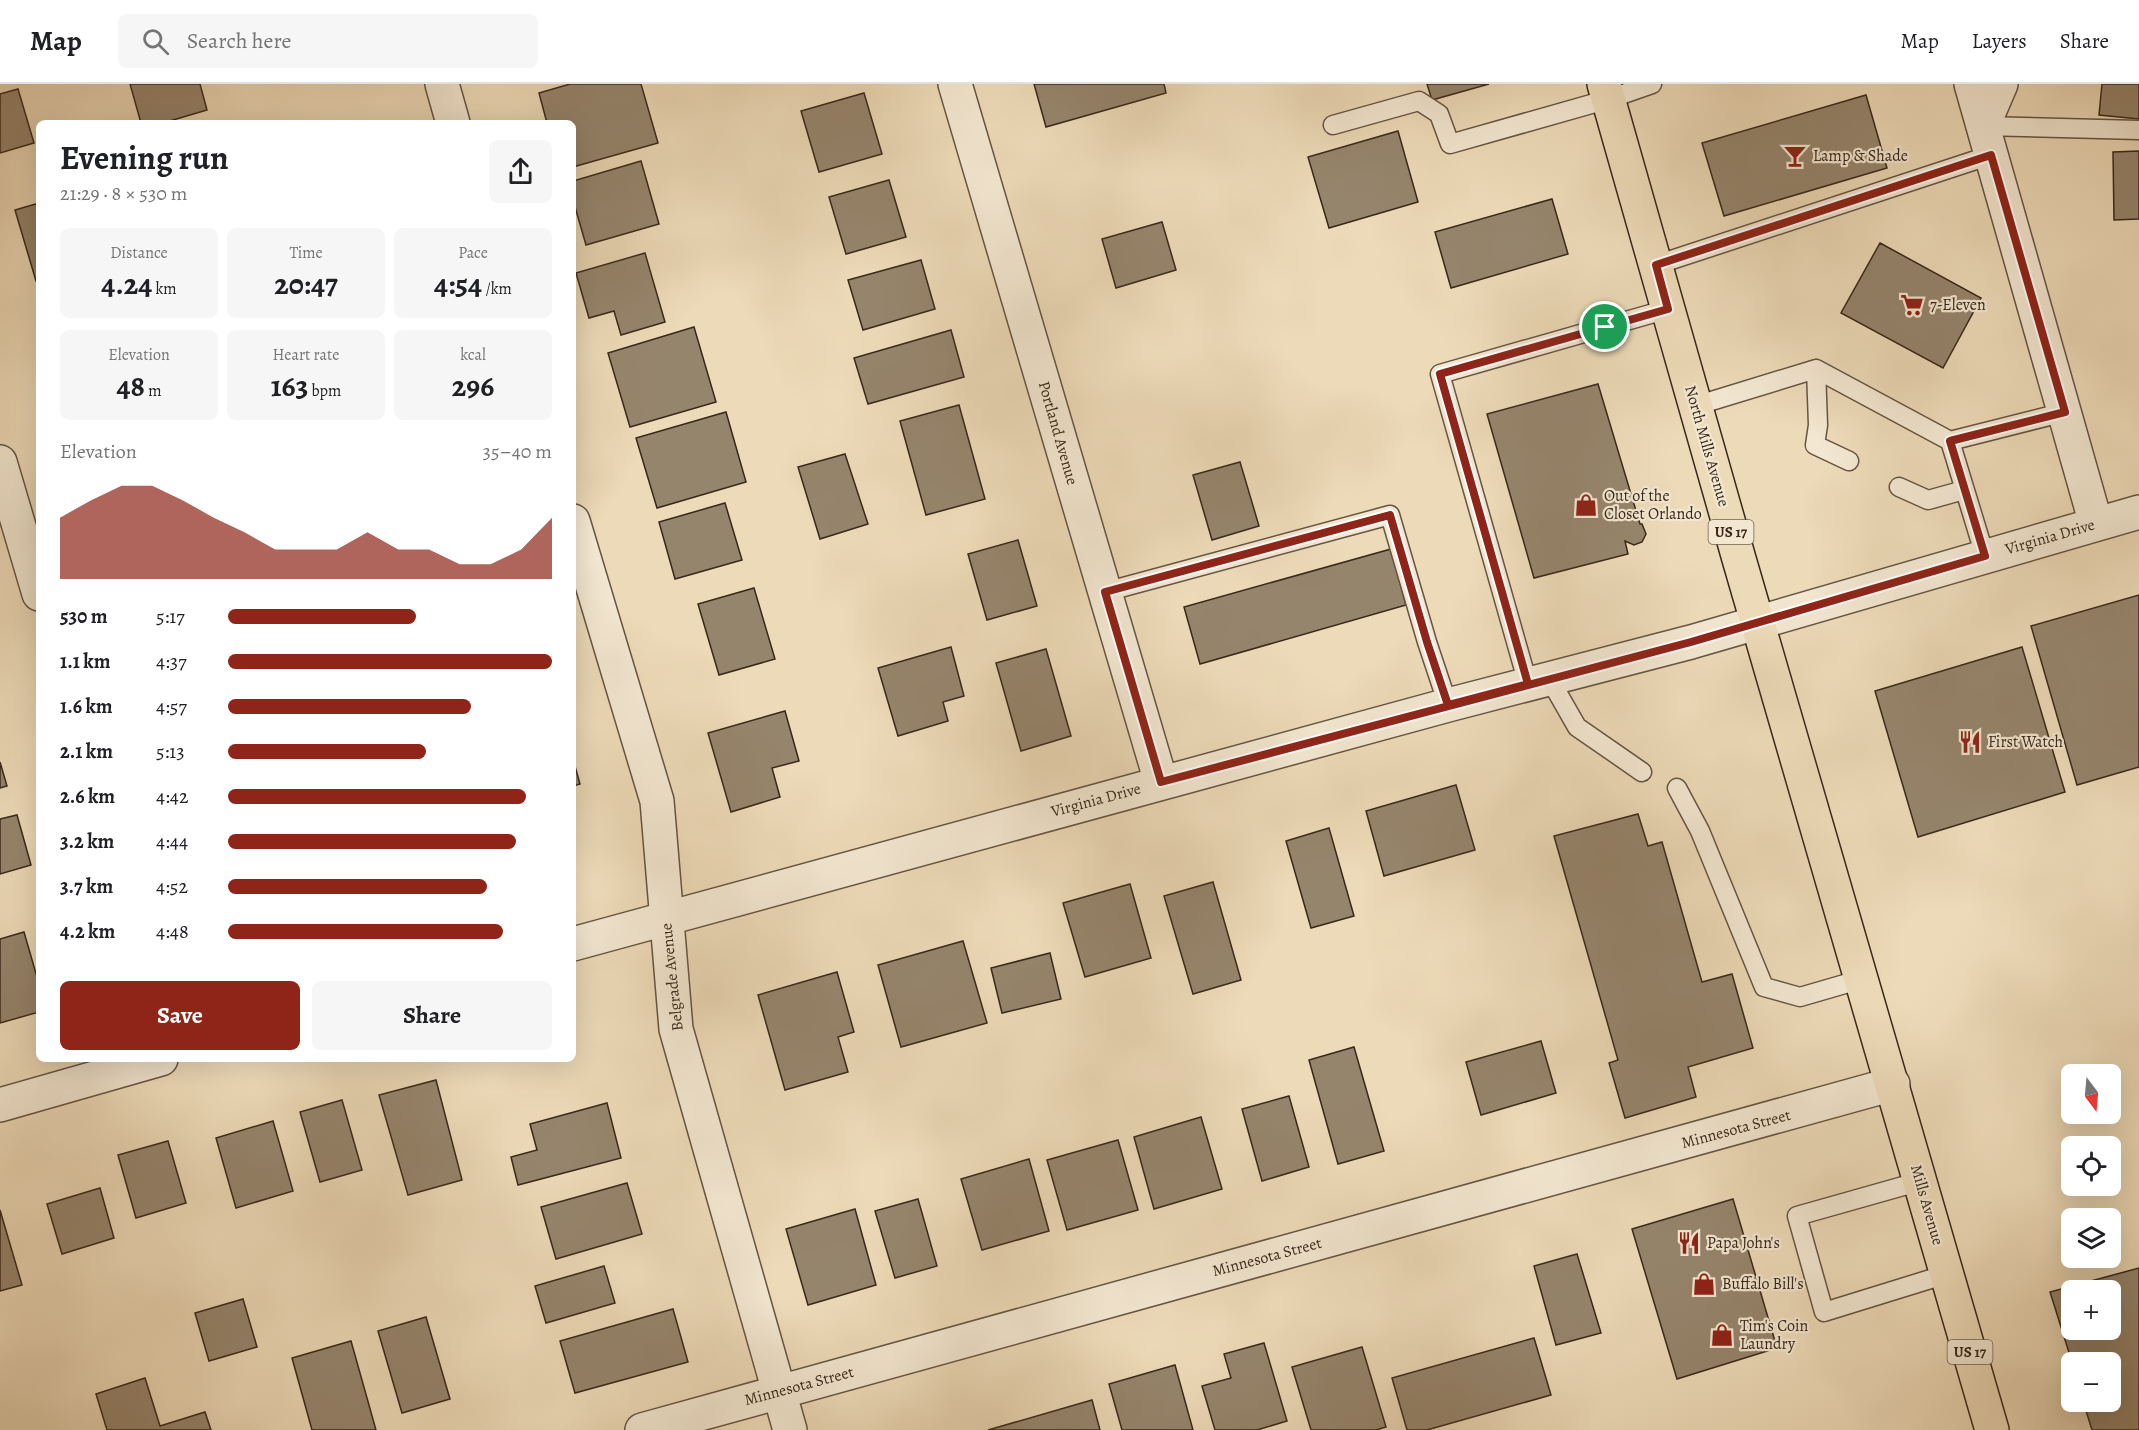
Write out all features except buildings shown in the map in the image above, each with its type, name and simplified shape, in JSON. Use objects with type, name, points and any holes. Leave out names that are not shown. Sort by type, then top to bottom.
[{"type":"main road","name":"North Mills Avenue","points":[[1606,92],[1862,980]]},
{"type":"main road","name":"Mills Avenue","points":[[1862,980],[1992,1430]]},
{"type":"street","points":[[442,84],[452,120]]},
{"type":"street","name":"Portland Avenue","points":[[955,84],[1161,782]]},
{"type":"street","points":[[1971,84],[2096,524]]},
{"type":"street","points":[[1987,141],[2001,84]]},
{"type":"street","points":[[0,462],[36,584]]},
{"type":"street","name":"Virginia Drive","points":[[576,943],[1161,782],[1758,624],[2139,512]]},
{"type":"street","name":"Belgrade Avenue","points":[[576,530],[657,801],[676,1029],[790,1430]]},
{"type":"street","points":[[0,1105],[150,1062]]},
{"type":"street","name":"Minnesota Street","points":[[642,1430],[1893,1084]]},
{"type":"lane","points":[[1333,125],[1419,101],[1439,114],[1450,144],[1606,92],[1652,84]]},
{"type":"lane","points":[[1656,265],[1987,141],[2139,130]]},
{"type":"lane","points":[[1642,772],[1577,727],[1538,681],[1440,374],[1668,309]]},
{"type":"lane","points":[[1695,406],[1816,369],[1950,441],[2065,412]]},
{"type":"lane","points":[[1816,369],[1818,425],[1815,445],[1849,461]]},
{"type":"lane","points":[[1950,441],[1985,556]]},
{"type":"lane","points":[[1899,487],[1928,500],[1964,490]]},
{"type":"lane","points":[[1105,592],[1390,515],[1448,705]]},
{"type":"lane","points":[[1677,788],[1701,831],[1764,987],[1800,997],[1862,980]]},
{"type":"lane","points":[[1921,1181],[1797,1216],[1824,1311],[1947,1274]]},
{"type":"place","name":"Lamp & Shade","points":[[1795,156]]},
{"type":"place","name":"7-Eleven","points":[[1912,305]]},
{"type":"place","name":"Out of the Closet Orlando","points":[[1586,505]]},
{"type":"place","name":"First Watch","points":[[1970,742]]},
{"type":"place","name":"Papa John's","points":[[1689,1243]]},
{"type":"place","name":"Buffalo Bill's","points":[[1704,1284]]},
{"type":"place","name":"Tim's Coin Laundry","points":[[1722,1335]]},
{"type":"route","points":[[1991,155],[2065,412],[1950,441],[1985,556],[1758,624],[1161,782],[1105,592],[1390,515],[1448,705],[1528,684],[1440,374],[1605,327],[1668,309],[1656,265],[1991,155]]}]
